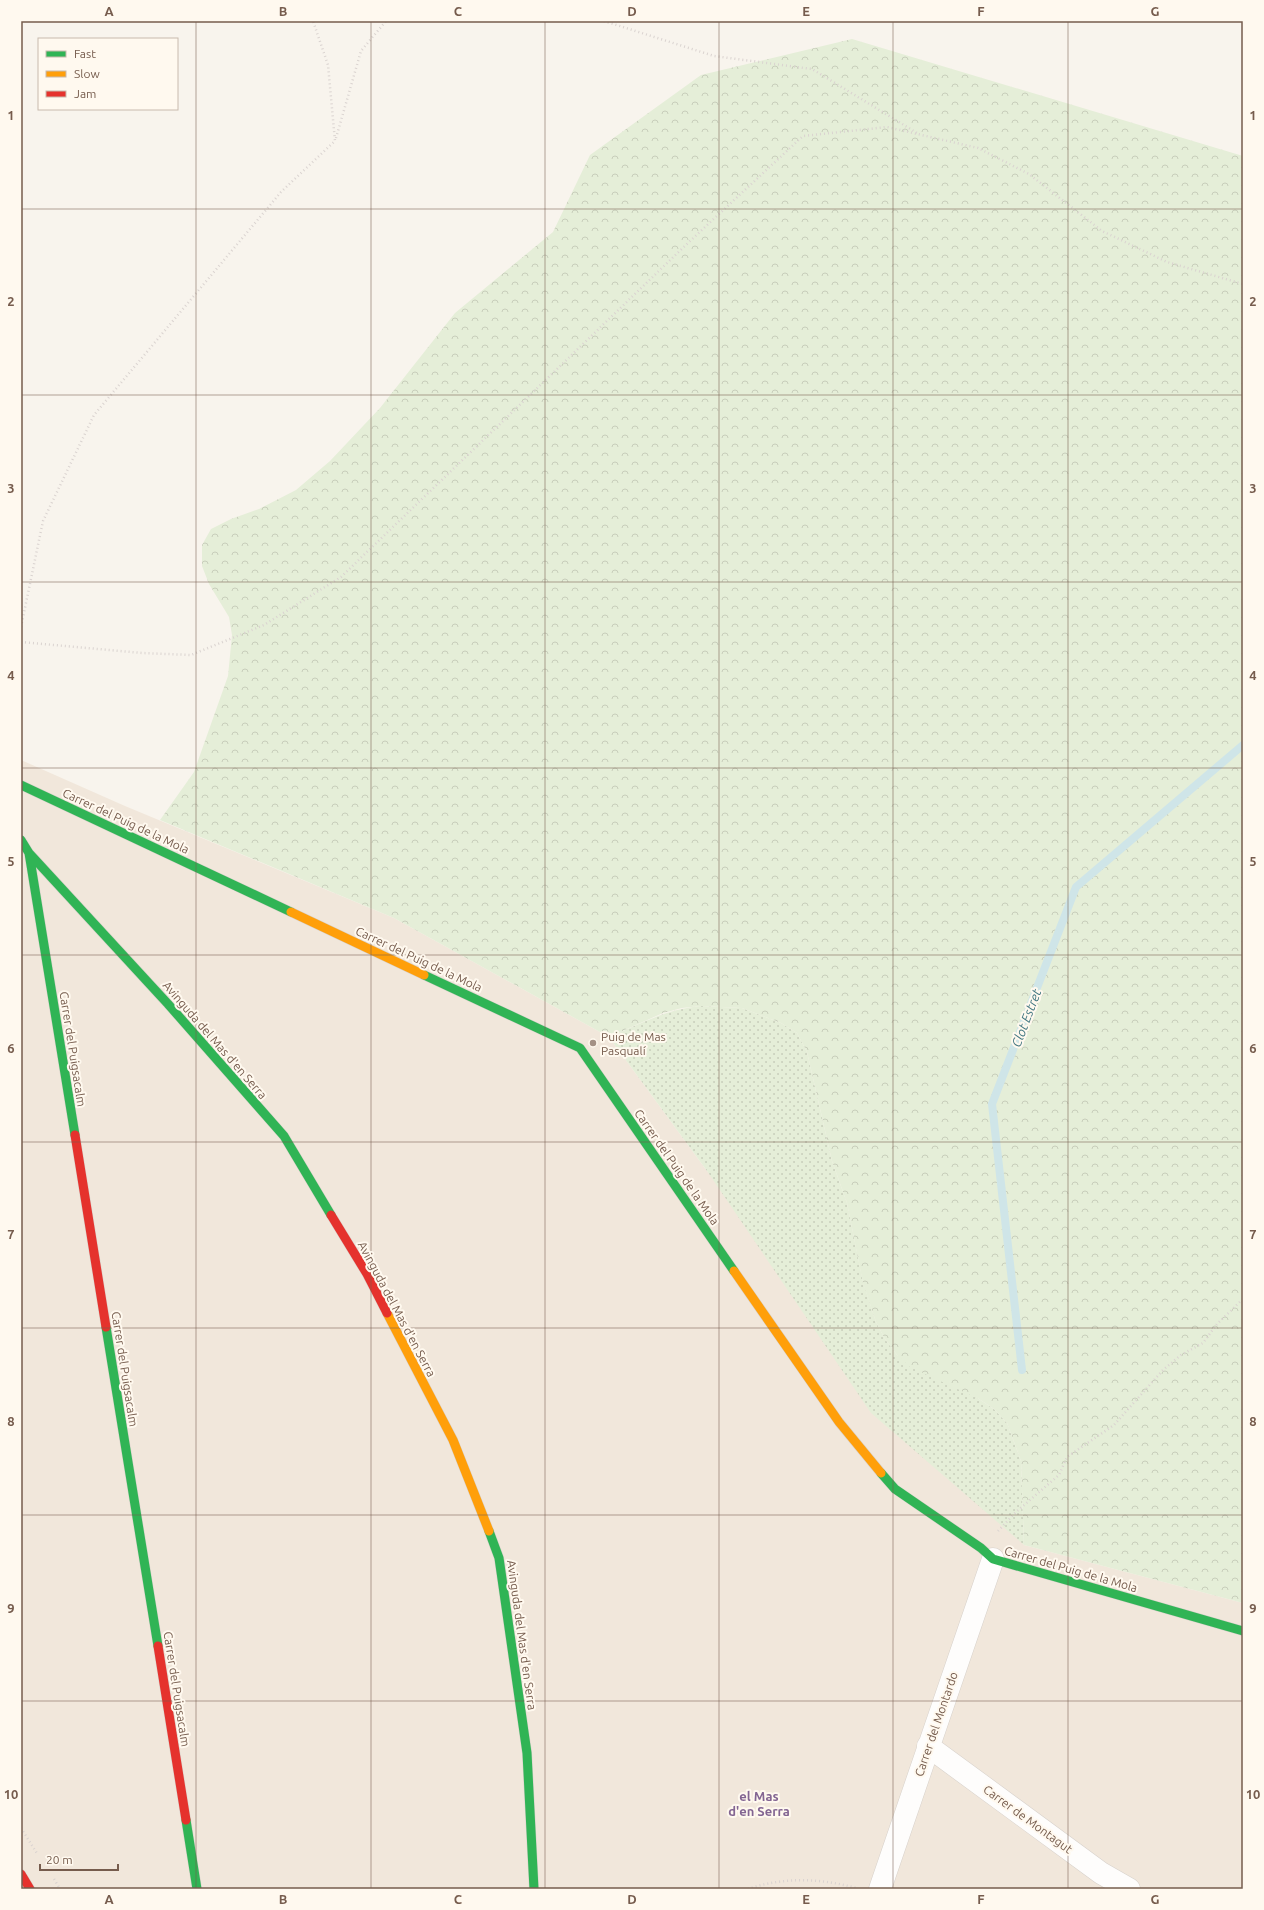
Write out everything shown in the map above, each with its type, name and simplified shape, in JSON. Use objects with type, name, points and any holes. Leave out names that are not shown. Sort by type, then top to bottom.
[{"type":"street","name":"Carrer del Puig de la Mola","points":[[21,785],[580,1048],[839,1422],[895,1489],[987,1554],[1243,1631]]},
{"type":"street","name":"Avinguda del Mas d'en Serra","points":[[21,840],[29,853],[168,1004],[284,1136],[367,1274],[453,1440],[499,1558],[527,1752],[534,1889]]},
{"type":"street","name":"Carrer del Puigsacalm","points":[[29,853],[197,1889]]},
{"type":"street","name":"Carrer del Montardo","points":[[880,1889],[928,1746],[987,1554]]},
{"type":"street","name":"Carrer de Montagut","points":[[928,1746],[1101,1873],[1129,1889]]},
{"type":"street","points":[[21,1874],[30,1889]]},
{"type":"path","points":[[313,21],[328,65],[335,141]]},
{"type":"path","points":[[21,627],[43,521],[94,416],[281,192],[335,141],[361,51],[386,21]]},
{"type":"path","points":[[604,21],[714,56],[812,69],[919,135]]},
{"type":"path","points":[[21,642],[142,653],[191,655],[264,626],[342,577],[690,241],[803,136],[888,127],[978,148],[1029,174],[1102,231],[1167,262],[1243,284]]},
{"type":"path","points":[[987,1554],[1016,1512],[1059,1475],[1067,1457],[1114,1426],[1163,1370],[1181,1355],[1203,1343],[1217,1324],[1243,1299]]},
{"type":"path","points":[[748,1889],[762,1884],[803,1879],[838,1883],[860,1889]]},
{"type":"shaded area","points":[[21,760],[125,806],[394,918],[609,1037],[707,1171],[1024,1545],[1243,1603],[1243,1889],[21,1889]]},
{"type":"green space","points":[[852,39],[1243,156],[1243,1603],[1024,1545],[1021,1461],[1007,1423],[994,1409],[979,1399],[910,1367],[897,1355],[885,1339],[876,1322],[863,1283],[847,1203],[832,1161],[807,1052],[797,1033],[781,1023],[742,1008],[701,1006],[682,1008],[663,1013],[609,1037],[394,918],[160,820],[194,772],[228,676],[232,635],[229,617],[209,584],[202,566],[202,545],[211,529],[231,519],[259,509],[296,490],[330,461],[380,408],[455,313],[553,232],[590,155],[701,75]]},
{"type":"green space","points":[[701,1006],[742,1008],[781,1023],[797,1033],[807,1052],[832,1161],[847,1203],[863,1282],[876,1322],[885,1339],[897,1355],[979,1399],[994,1409],[1007,1423],[1021,1461],[1024,1545],[871,1413],[707,1171],[609,1037],[643,1022],[676,1010]]},
{"type":"waterway","name":"Clot Estret","points":[[1022,1370],[992,1104],[1076,887],[1243,745]]},
{"type":"traffic: fast","points":[[21,785],[291,912]]},
{"type":"traffic: fast","points":[[21,840],[29,853],[168,1004],[284,1136],[331,1215]]},
{"type":"traffic: fast","points":[[29,853],[75,1135]]},
{"type":"traffic: fast","points":[[424,975],[580,1048],[734,1271]]},
{"type":"traffic: fast","points":[[106,1327],[158,1646]]},
{"type":"traffic: fast","points":[[881,1473],[895,1489],[981,1548],[993,1559],[1243,1631]]},
{"type":"traffic: fast","points":[[489,1531],[499,1558],[527,1753],[534,1889]]},
{"type":"traffic: fast","points":[[186,1820],[197,1889]]},
{"type":"traffic: slow","points":[[291,912],[424,975]]},
{"type":"traffic: slow","points":[[734,1271],[839,1422],[881,1473]]},
{"type":"traffic: slow","points":[[387,1313],[453,1440],[489,1531]]},
{"type":"traffic: jam","points":[[75,1135],[106,1327]]},
{"type":"traffic: jam","points":[[331,1215],[367,1274],[387,1313]]},
{"type":"traffic: jam","points":[[158,1646],[186,1820]]},
{"type":"traffic: jam","points":[[21,1874],[30,1889]]},
{"type":"place","name":"Puig de Mas Pasqualí","points":[[593,1043]]},
{"type":"district","name":"el Mas d'en Serra","points":[[759,1804]]}]
